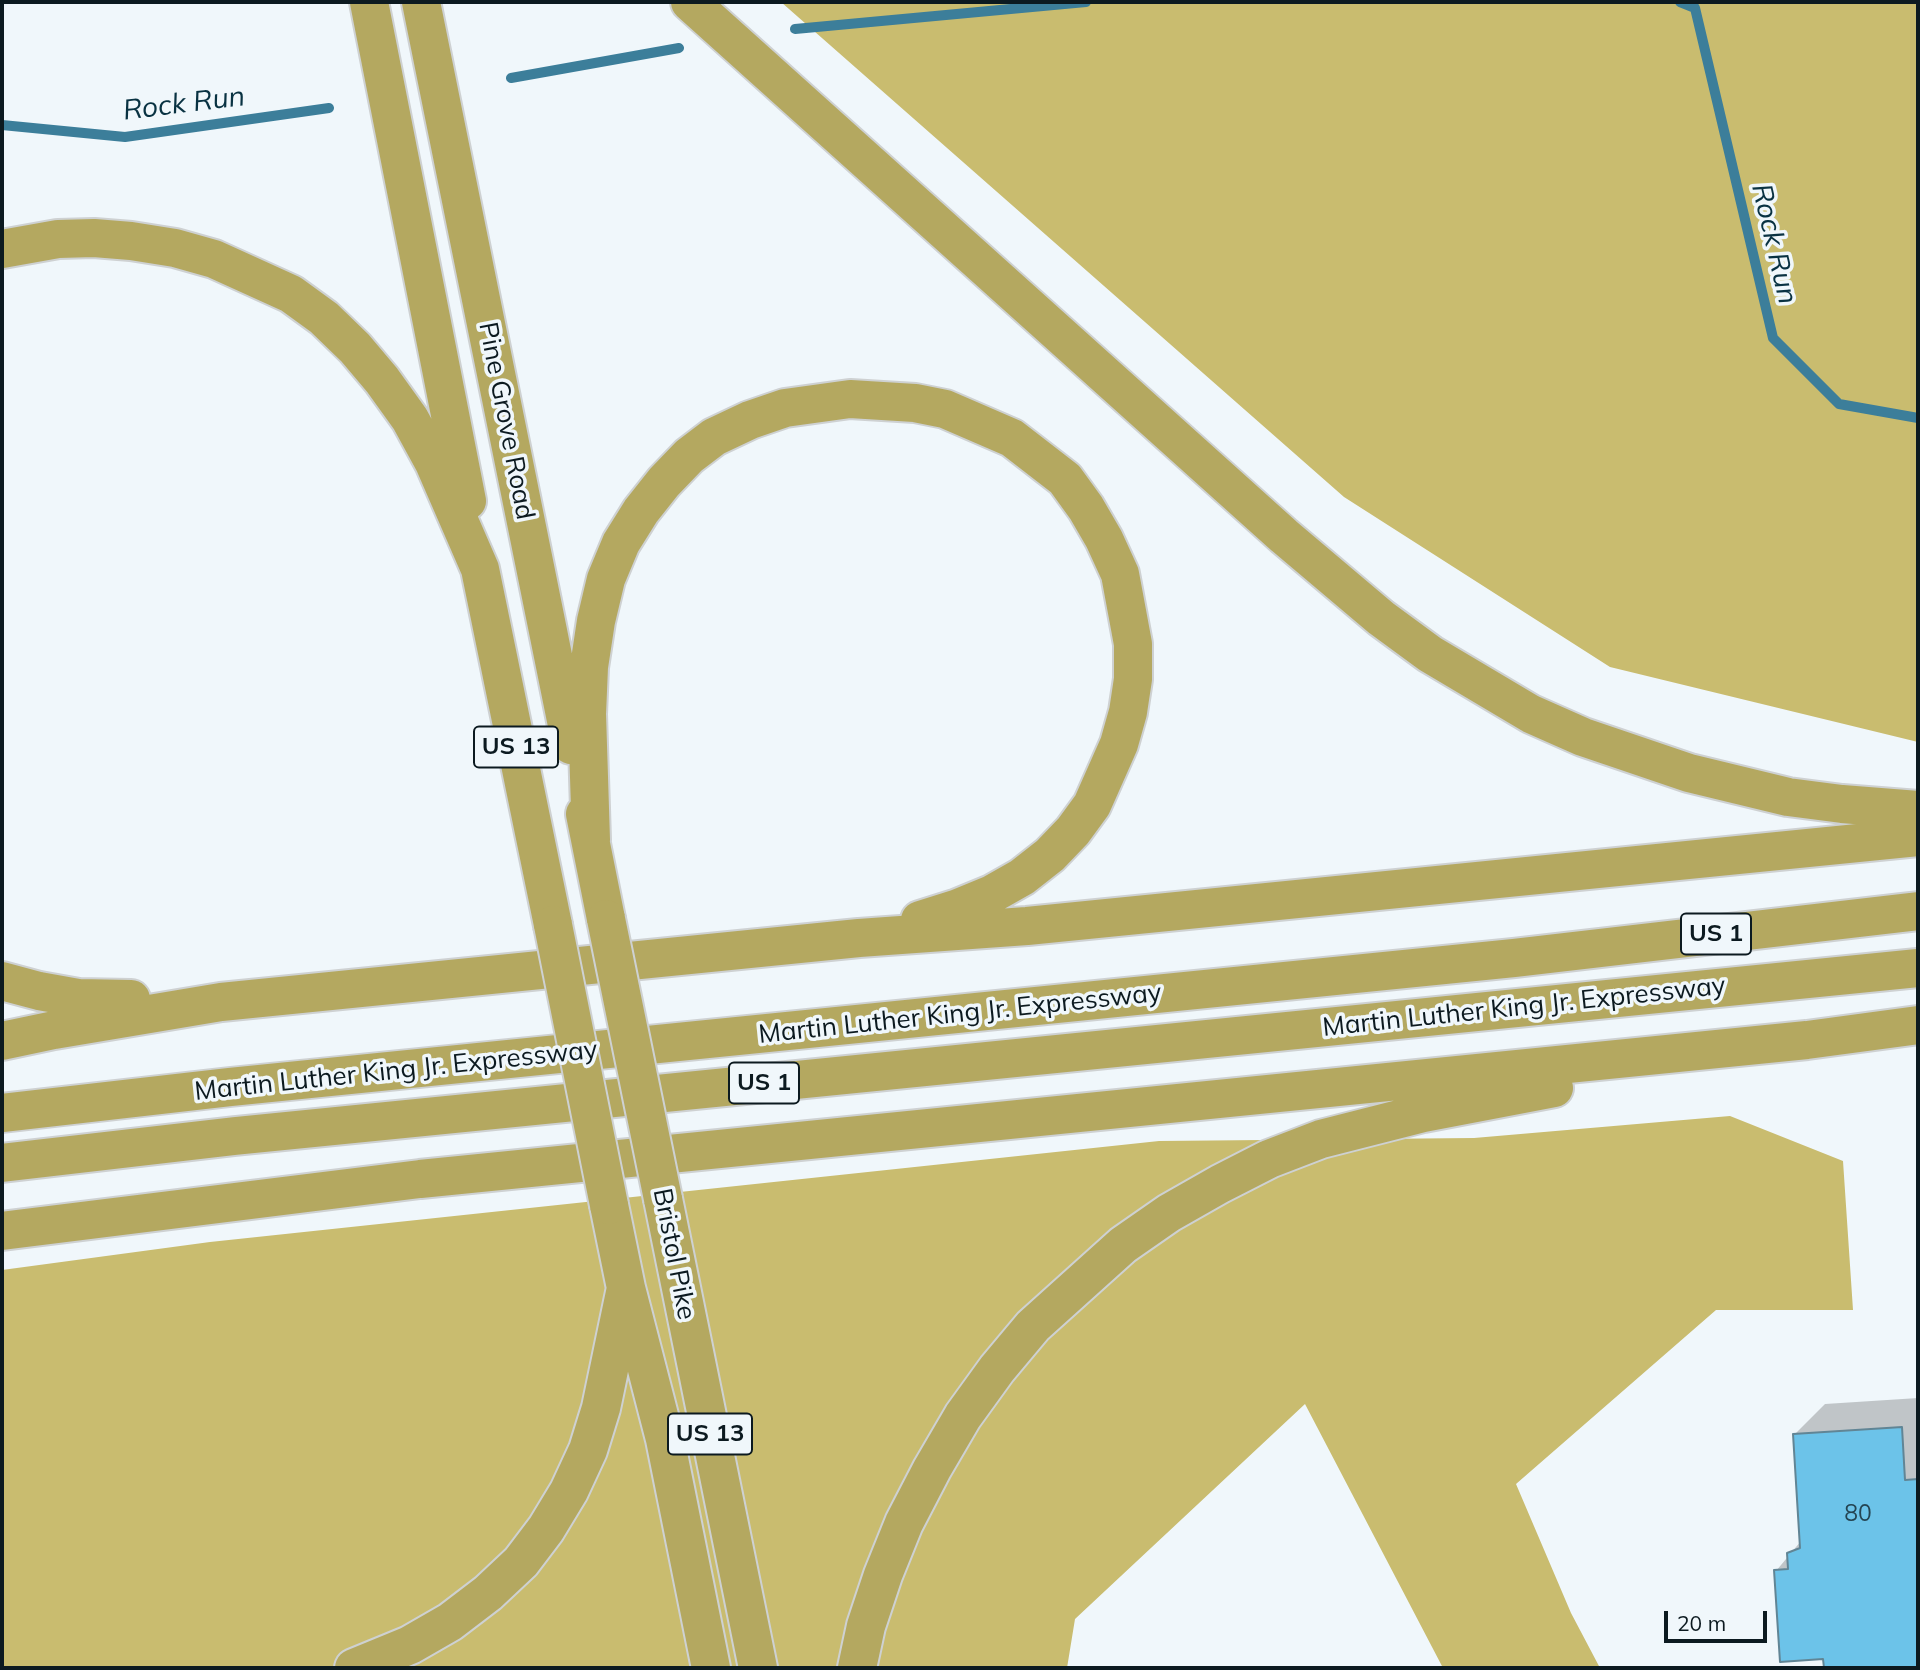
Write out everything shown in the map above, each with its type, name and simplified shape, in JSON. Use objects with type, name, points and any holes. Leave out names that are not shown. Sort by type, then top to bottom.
[{"type":"highway","name":"Pine Grove Road","points":[[369,2],[480,569]]},
{"type":"highway","name":"Pine Grove Road","points":[[422,2],[591,840]]},
{"type":"highway","points":[[690,2],[1284,537],[1430,654],[1531,714],[1583,737],[1689,774],[1788,797],[1918,810]]},
{"type":"highway","points":[[2,249],[58,239],[131,241],[175,248],[214,259],[291,294],[324,318],[355,348],[410,419],[433,463],[480,569]]},
{"type":"highway","points":[[591,840],[587,714],[589,667],[596,621],[606,579],[621,543],[664,482],[689,456],[714,437],[750,420],[785,408],[850,399],[915,403],[945,409],[980,422],[1021,444],[1065,479],[1086,508],[1120,574],[1128,609],[1133,644],[1133,680],[1128,712],[1119,744],[1091,805],[1073,831],[1050,855],[1022,877],[992,894],[958,908],[859,938]]},
{"type":"highway","name":"US 13","points":[[480,569],[626,1288],[665,1440],[711,1668]]},
{"type":"highway","points":[[2,1041],[221,1002],[859,938],[1027,926],[1918,837]]},
{"type":"highway","name":"Bristol Pike","points":[[591,840],[758,1668]]},
{"type":"highway","name":"Martin Luther King Jr. Expressway","points":[[2,1113],[230,1087],[1514,958],[1918,911]]},
{"type":"highway","name":"Martin Luther King Jr. Expressway","points":[[2,1163],[235,1136],[1918,968]]},
{"type":"highway","points":[[2,982],[78,998],[221,1002]]},
{"type":"highway","points":[[2,1231],[420,1180],[1807,1040],[1918,1025]]},
{"type":"highway","points":[[2,1029],[54,1030]]},
{"type":"highway","points":[[857,1668],[866,1626],[905,1522],[963,1416],[997,1368],[1033,1326],[1123,1245],[1169,1213],[1269,1159],[1321,1139],[1372,1124],[1807,1040]]},
{"type":"highway","points":[[354,1668],[410,1645],[450,1622],[513,1570],[546,1529],[569,1491],[588,1450],[601,1408],[626,1288]]},
{"type":"shaded area","points":[[781,2],[1918,2],[1918,742],[1610,667],[1344,497]]},
{"type":"shaded area","points":[[1730,1116],[1843,1161],[1853,1310],[1716,1310],[1516,1484],[1571,1613],[1600,1668],[1443,1668],[1305,1404],[1075,1619],[1067,1668],[2,1668],[2,1270],[210,1242],[1159,1141],[1474,1138]]},
{"type":"building","points":[[1902,1427],[1905,1480],[1918,1479],[1918,1668],[1824,1668],[1823,1659],[1780,1662],[1774,1570],[1788,1569],[1787,1553],[1800,1548],[1793,1434]]},
{"type":"waterway","name":"Rock Run","points":[[795,29],[1086,2]]},
{"type":"waterway","name":"Rock Run","points":[[1680,2],[1695,8],[1773,338],[1839,404],[1918,418]]},
{"type":"waterway","name":"Rock Run","points":[[511,78],[679,48]]},
{"type":"waterway","name":"Rock Run","points":[[2,125],[125,137],[329,108]]}]
